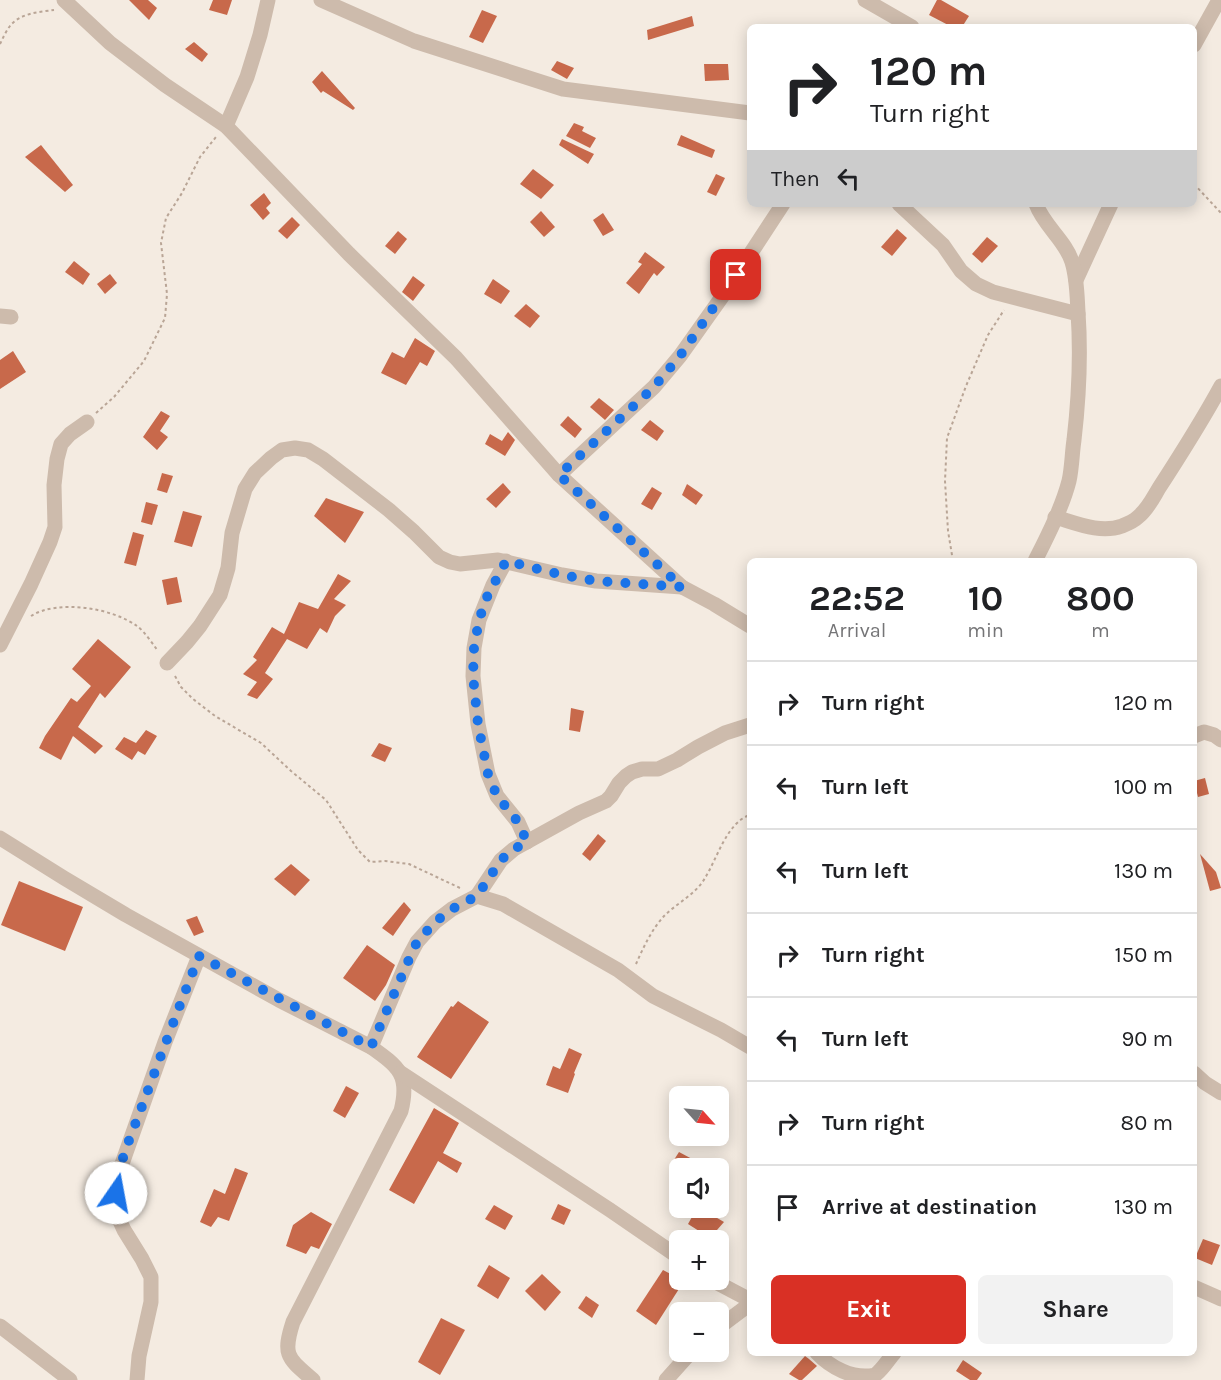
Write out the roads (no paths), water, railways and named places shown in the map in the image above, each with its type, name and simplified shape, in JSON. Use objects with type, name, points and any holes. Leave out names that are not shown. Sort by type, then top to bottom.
[{"type":"street","points":[[226,126],[247,77],[268,0]]},
{"type":"street","points":[[321,0],[414,41],[563,89],[747,113]]},
{"type":"street","points":[[865,0],[907,24]]},
{"type":"street","points":[[1197,40],[1218,1]]},
{"type":"street","points":[[68,4],[110,43],[165,85],[226,126],[349,254],[456,358],[559,475],[682,587],[747,624]]},
{"type":"street","points":[[559,475],[654,387],[680,356],[781,207]]},
{"type":"street","points":[[902,207],[943,246],[961,272],[976,284],[993,292],[1078,314]]},
{"type":"street","points":[[1036,558],[1069,480],[1078,399],[1079,339],[1076,280],[1072,260],[1040,215],[1037,207]]},
{"type":"street","points":[[1076,280],[1110,207]]},
{"type":"street","points":[[1055,517],[1091,528],[1110,529],[1137,518],[1149,505],[1175,465],[1221,386]]},
{"type":"street","points":[[0,645],[50,542],[54,527],[57,459],[61,444],[70,434],[87,422]]},
{"type":"street","points":[[167,663],[200,626],[220,595],[228,568],[232,533],[245,489],[255,473],[271,458],[282,450],[296,447],[308,450],[323,459],[389,510],[439,557],[460,564],[506,561],[596,581],[682,587]]},
{"type":"street","points":[[506,561],[487,597],[479,620],[474,648],[473,676],[478,724],[488,774],[497,796],[518,822],[527,842]]},
{"type":"street","points":[[371,1047],[417,942],[435,922],[452,909],[477,896],[501,860],[514,849],[579,813],[606,801],[619,783],[632,772],[658,769],[725,733],[747,726]]},
{"type":"street","points":[[1197,735],[1204,732],[1221,740]]},
{"type":"street","points":[[0,838],[64,879],[199,956],[371,1047],[401,1073],[669,1250]]},
{"type":"street","points":[[477,896],[503,904],[630,978],[653,996],[747,1045]]},
{"type":"street","points":[[136,1380],[151,1302],[151,1277],[114,1208],[117,1178],[165,1042],[199,956]]},
{"type":"street","points":[[314,1380],[297,1366],[287,1352],[288,1339],[293,1322],[401,1111],[405,1094],[401,1073]]},
{"type":"street","points":[[1197,1076],[1221,1093]]},
{"type":"street","points":[[1197,1288],[1221,1299]]},
{"type":"street","points":[[729,1290],[747,1300]]},
{"type":"street","points":[[729,1319],[747,1304]]},
{"type":"street","points":[[0,1326],[70,1380]]},
{"type":"street","points":[[820,1356],[832,1369],[853,1379],[866,1379],[876,1375],[892,1356]]},
{"type":"street","points":[[666,1380],[682,1362]]}]
